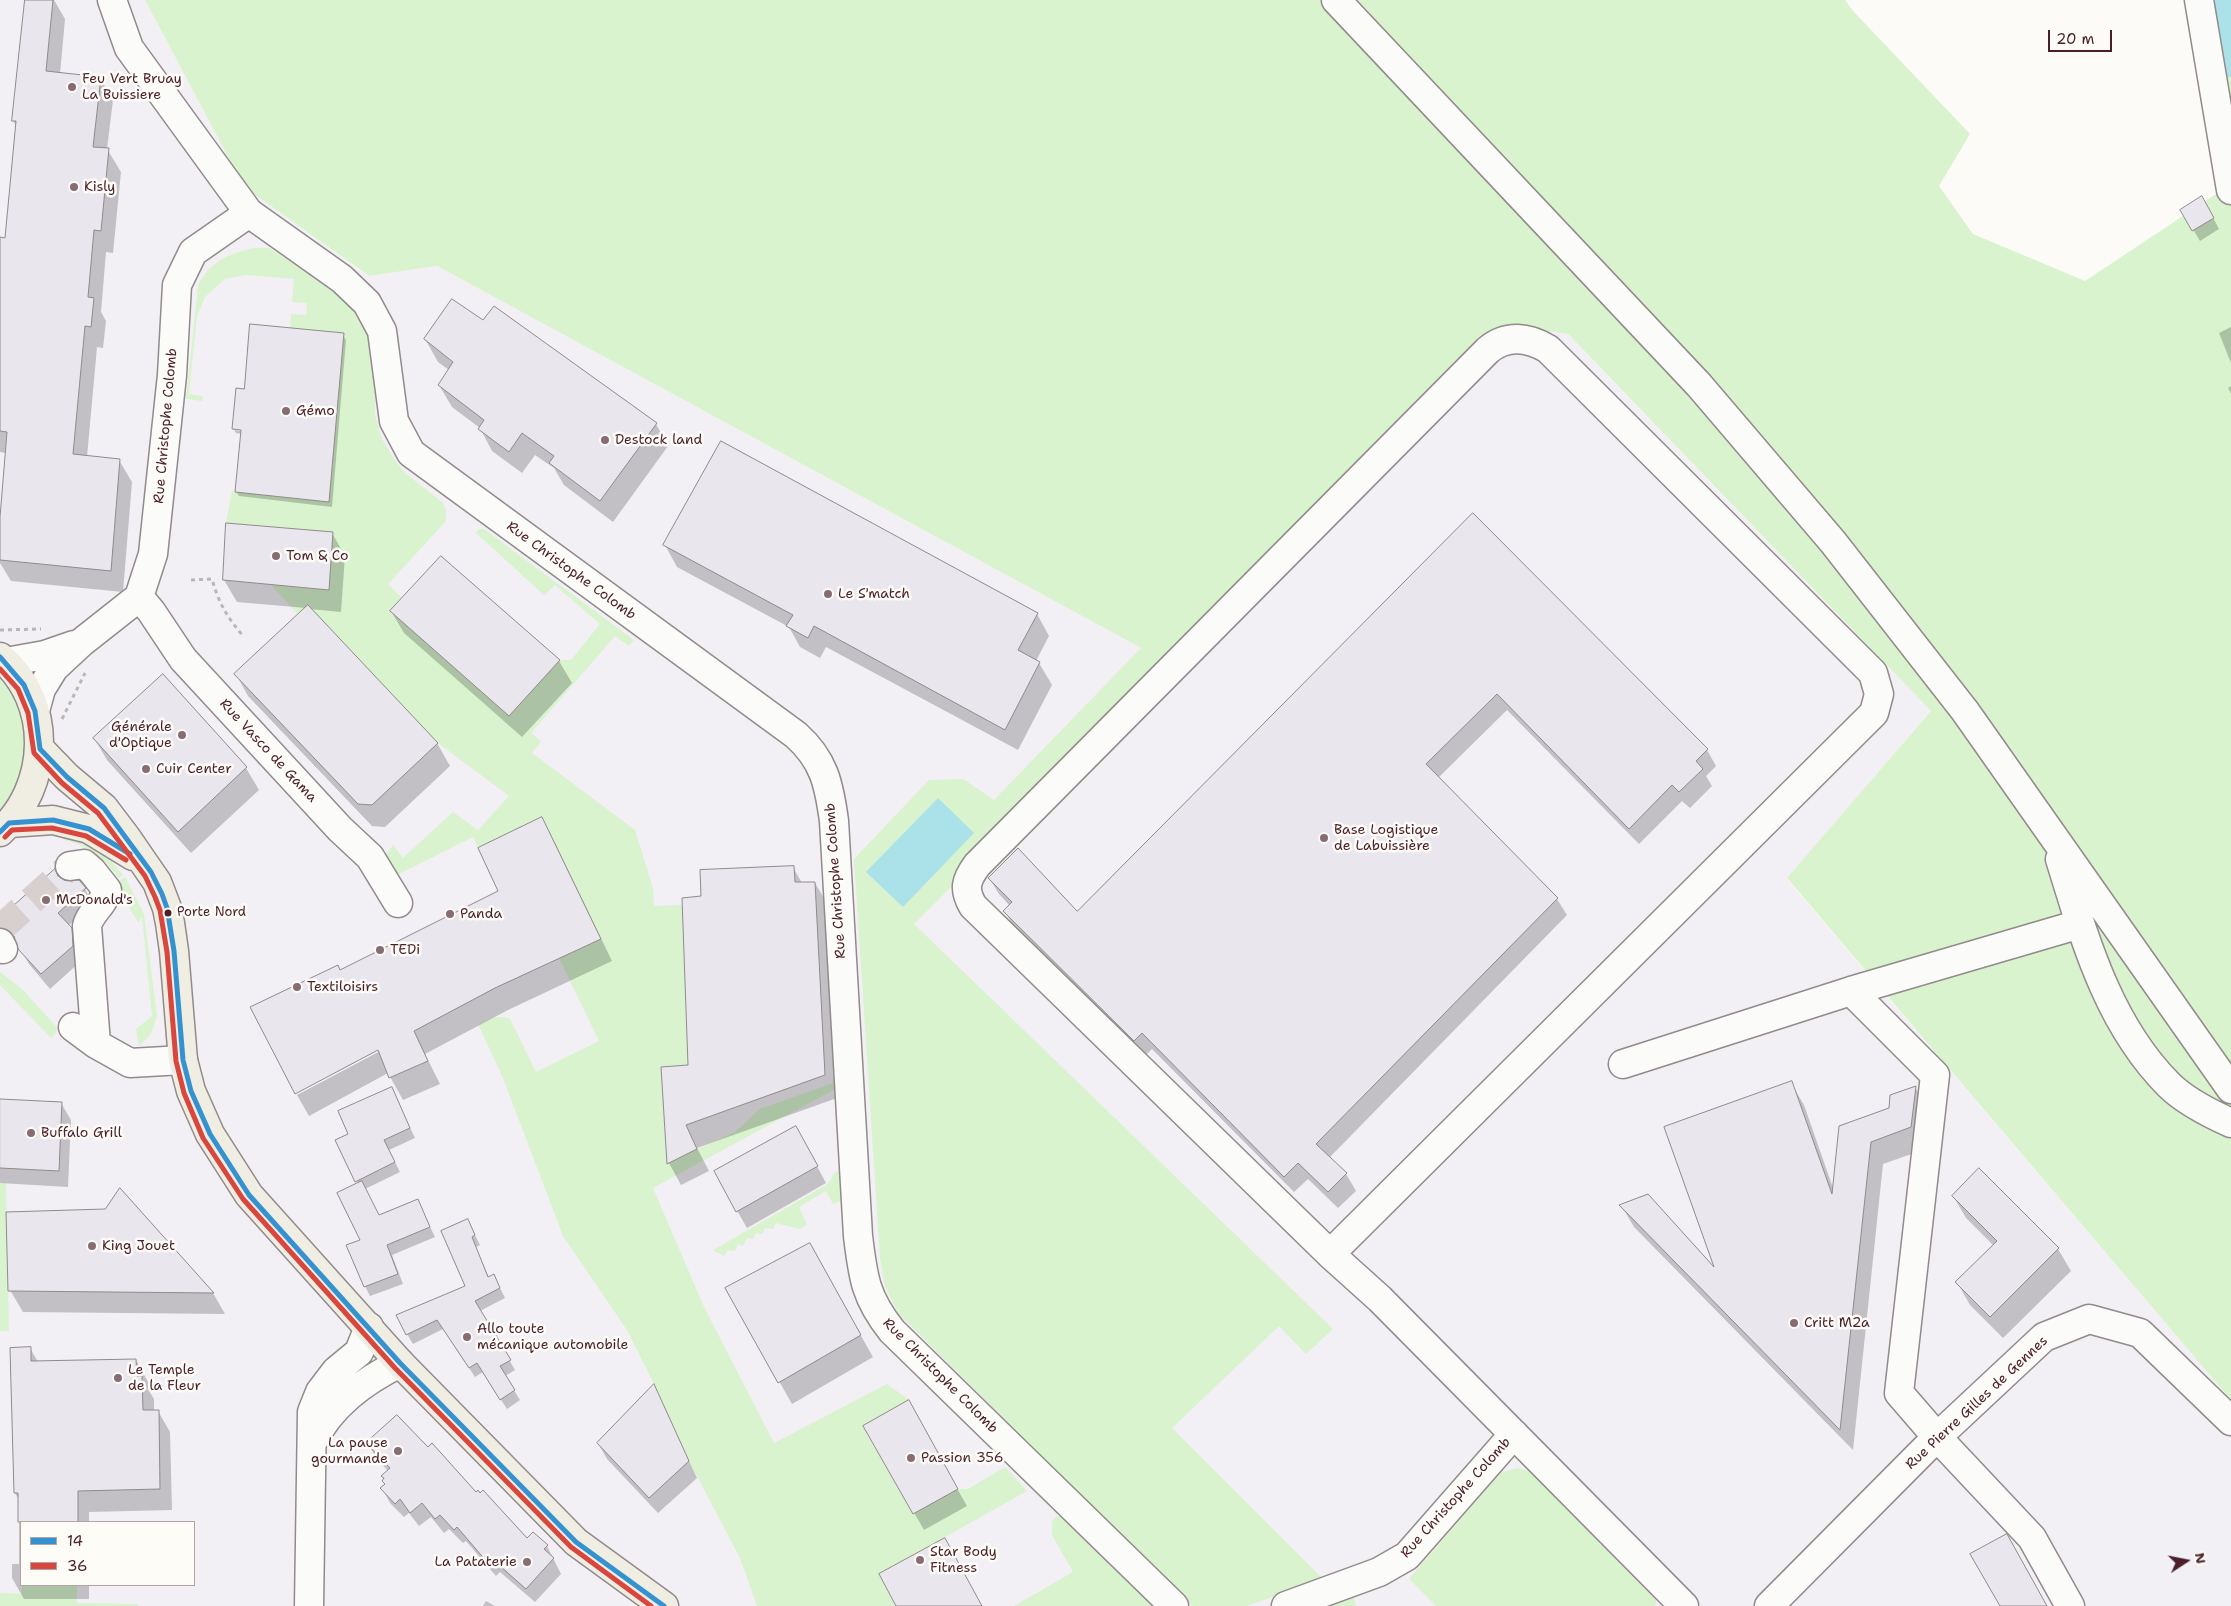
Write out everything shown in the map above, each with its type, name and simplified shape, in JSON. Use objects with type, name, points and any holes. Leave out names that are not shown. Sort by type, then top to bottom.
[{"type":"main road","points":[[3,660],[24,685],[35,711],[40,748],[36,776],[25,801],[4,828]]},
{"type":"main road","points":[[40,748],[67,777],[104,808],[157,882],[169,916],[184,1060],[191,1091],[210,1134],[244,1188],[263,1213],[400,1362],[576,1542],[664,1606]]},
{"type":"main road","points":[[4,828],[53,820],[89,829],[144,864]]},
{"type":"street","name":"Rue Christophe Colomb","points":[[112,0],[129,48],[249,213],[342,279],[367,303],[382,331],[394,421],[411,453],[796,735],[820,762],[826,780],[834,821],[858,1236],[866,1290],[879,1314],[892,1331],[1174,1606]]},
{"type":"street","points":[[1336,0],[1699,385],[1845,558],[1965,712],[2231,1089]]},
{"type":"street","points":[[2198,0],[2231,190]]},
{"type":"street","name":"Rue Christophe Colomb","points":[[139,597],[153,554],[172,375],[177,285],[193,252],[249,213]]},
{"type":"street","points":[[1330,1254],[1874,713],[1879,694],[1873,674],[1548,349],[1524,338],[1509,339],[1495,344],[1488,350],[977,865],[970,875],[966,886],[972,906],[1330,1254],[1380,1299],[1514,1434]]},
{"type":"street","points":[[35,711],[41,689],[54,668],[86,653],[139,597]]},
{"type":"street","name":"Rue Vasco de Gama","points":[[139,597],[151,611],[171,644],[183,659],[340,829],[370,857],[398,904]]},
{"type":"street","points":[[3,660],[86,653]]},
{"type":"street","points":[[2053,836],[2080,924],[2109,1000],[2136,1045],[2170,1086],[2212,1114],[2231,1123]]},
{"type":"street","points":[[70,866],[84,864],[107,890],[105,898],[89,917],[86,926],[96,1044]]},
{"type":"street","points":[[1623,1064],[1851,991],[2080,924]]},
{"type":"street","points":[[1851,991],[1935,1075],[1899,1394],[2032,1538],[2070,1606]]},
{"type":"street","points":[[73,1027],[96,1044],[130,1063],[184,1060]]},
{"type":"street","name":"Rue Pierre Gilles de Gennes","points":[[1769,1606],[1937,1437],[2044,1337],[2089,1319],[2140,1332],[2231,1421]]},
{"type":"street","points":[[309,1606],[312,1412],[320,1392],[336,1371],[359,1352],[369,1327]]},
{"type":"street","points":[[311,1447],[320,1427],[347,1396],[377,1374],[400,1362]]},
{"type":"street","name":"Rue Christophe Colomb","points":[[1286,1606],[1379,1572],[1407,1556],[1514,1434],[1684,1606]]},
{"type":"path","points":[[191,580],[212,579],[219,603],[227,617],[244,637]]},
{"type":"path","points":[[0,630],[45,629]]},
{"type":"path","points":[[58,728],[86,653]]},
{"type":"shaded area","points":[[0,0],[145,0],[244,187],[368,276],[437,266],[1141,648],[1529,294],[1931,711],[1787,879],[2231,1400],[2231,1606],[0,1606]]},
{"type":"green space","points":[[145,0],[1845,0],[1854,12],[1970,134],[1939,186],[1973,234],[2085,281],[2225,188],[2208,54],[2231,38],[2231,1400],[1787,878],[1931,711],[1568,334],[1536,329],[1510,329],[914,924],[1333,1329],[1306,1354],[1279,1326],[1172,1428],[1323,1579],[1247,1606],[1193,1606],[898,1313],[885,1286],[880,1258],[854,859],[929,780],[963,779],[994,800],[1141,648],[437,266],[369,276],[244,187]]},
{"type":"green space","points":[[255,248],[269,248],[279,254],[343,297],[362,314],[375,350],[375,415],[382,439],[404,472],[443,503],[446,511],[446,521],[388,584],[402,598],[390,611],[509,715],[560,660],[571,660],[600,624],[555,585],[544,595],[476,533],[479,529],[484,529],[634,640],[629,646],[615,636],[531,733],[541,741],[532,753],[635,830],[653,888],[654,906],[683,905],[688,1065],[661,1068],[667,1163],[735,1132],[760,1109],[836,1082],[837,1088],[653,1188],[704,1307],[774,1443],[887,1384],[909,1400],[863,1427],[913,1514],[958,1489],[968,1489],[1005,1467],[1027,1491],[879,1574],[896,1606],[757,1606],[740,1558],[689,1461],[627,1330],[563,1236],[503,1078],[478,1024],[498,1017],[510,1019],[536,1072],[599,1041],[559,958],[478,848],[473,837],[399,874],[396,873],[385,856],[393,845],[403,858],[453,812],[478,830],[509,796],[438,743],[308,606],[298,614],[271,585],[328,590],[333,532],[226,523],[232,491],[329,502],[344,333],[290,328],[291,314],[306,315],[307,303],[292,302],[294,279],[245,275],[225,279],[205,297],[197,316],[189,394],[203,396],[202,401],[186,399],[198,286],[214,264],[229,255]]},
{"type":"green space","points":[[0,679],[12,695],[21,715],[25,743],[24,758],[20,772],[9,798],[0,809]]},
{"type":"green space","points":[[72,835],[103,852],[123,875],[119,878],[95,853],[81,845],[64,840],[63,836]]},
{"type":"green space","points":[[125,877],[144,914],[157,1016],[151,1034],[139,1046],[136,1029],[152,1016],[142,917],[138,922],[128,906],[120,880]]},
{"type":"green space","points":[[0,972],[22,989],[54,1024],[57,1028],[56,1033],[51,1038],[0,985]]},
{"type":"green space","points":[[844,1170],[846,1198],[833,1204],[826,1191],[799,1207],[807,1225],[799,1229],[776,1223],[773,1229],[765,1228],[762,1234],[756,1233],[753,1239],[747,1238],[743,1246],[738,1244],[735,1251],[728,1250],[724,1256],[713,1250],[828,1184],[835,1172]]},
{"type":"green space","points":[[0,1183],[6,1183],[9,1331],[0,1331]]},
{"type":"green space","points":[[1517,1468],[1537,1473],[1658,1594],[1655,1606],[1436,1606],[1409,1579],[1500,1473]]},
{"type":"green space","points":[[1057,1516],[1064,1518],[1162,1606],[1014,1606],[1073,1572],[1052,1535],[1052,1521]]},
{"type":"green space","points":[[22,1586],[77,1586],[77,1603],[138,1604],[138,1606],[0,1606],[0,1593],[22,1594]]},
{"type":"green space","points":[[1353,1594],[1356,1606],[1310,1606]]},
{"type":"water","points":[[938,798],[974,833],[903,907],[866,872]]},
{"type":"building","points":[[25,0],[53,0],[46,71],[101,77],[93,147],[109,148],[101,231],[94,230],[88,297],[94,298],[91,327],[85,326],[73,454],[120,459],[111,571],[0,560],[0,517],[7,432],[0,431],[0,237],[5,238],[16,121],[12,121]]},
{"type":"building","points":[[2202,196],[2214,218],[2192,231],[2180,210]]},
{"type":"building","points":[[452,299],[483,320],[494,306],[657,423],[600,501],[549,463],[554,456],[522,433],[509,452],[478,429],[484,420],[438,385],[453,362],[424,339]]},
{"type":"building","points":[[250,324],[344,333],[329,502],[235,492],[241,430],[232,429],[236,388],[244,389]]},
{"type":"building","points":[[721,441],[1038,613],[1018,650],[1040,662],[1005,730],[814,626],[808,638],[786,626],[793,615],[663,545]]},
{"type":"building","name":"Base Logistique de Labuissière","points":[[1473,513],[1708,749],[1696,761],[1703,769],[1679,792],[1672,785],[1629,829],[1497,694],[1426,764],[1558,898],[1316,1144],[1347,1173],[1328,1192],[1298,1163],[1284,1177],[1142,1033],[1134,1041],[1003,911],[1012,902],[988,878],[1018,848],[1077,911]]},
{"type":"building","points":[[226,523],[333,532],[329,590],[223,580]]},
{"type":"building","points":[[441,556],[560,660],[509,716],[390,611]]},
{"type":"building","points":[[308,605],[438,743],[372,805],[358,804],[234,674]]},
{"type":"building","points":[[163,674],[247,767],[178,832],[93,738]]},
{"type":"building","points":[[542,817],[601,939],[495,988],[414,1031],[428,1061],[389,1078],[378,1050],[295,1094],[250,1007],[338,965],[340,970],[498,891],[478,848]]},
{"type":"building","points":[[794,866],[795,882],[815,882],[825,1075],[686,1125],[697,1149],[667,1164],[661,1067],[688,1065],[682,898],[701,896],[700,870]]},
{"type":"building","name":"McDonald's","points":[[55,869],[58,876],[64,880],[79,880],[86,888],[58,913],[72,928],[73,946],[41,974],[18,949],[14,936],[8,930],[0,928],[0,918]]},
{"type":"building","name":"Critt M2a","points":[[1792,1081],[1832,1194],[1839,1126],[1889,1108],[1890,1095],[1916,1086],[1911,1127],[1871,1142],[1840,1430],[1619,1205],[1648,1194],[1714,1267],[1664,1127]]},
{"type":"building","points":[[392,1087],[410,1128],[384,1140],[395,1162],[355,1182],[335,1140],[348,1134],[338,1111]]},
{"type":"building","points":[[0,1099],[62,1102],[59,1171],[0,1168]]},
{"type":"building","points":[[796,1126],[818,1166],[736,1212],[714,1171]]},
{"type":"building","points":[[1979,1168],[2059,1248],[1990,1317],[1955,1282],[1997,1241],[1952,1196]]},
{"type":"building","points":[[362,1181],[379,1215],[418,1199],[430,1227],[387,1245],[398,1274],[364,1287],[346,1245],[360,1240],[337,1193]]},
{"type":"building","points":[[120,1188],[214,1293],[8,1291],[6,1212],[105,1209]]},
{"type":"building","points":[[468,1219],[475,1235],[472,1237],[488,1277],[494,1274],[500,1288],[475,1301],[511,1360],[500,1366],[515,1390],[500,1400],[477,1363],[469,1368],[437,1320],[406,1335],[396,1315],[465,1286],[441,1231]]},
{"type":"building","points":[[810,1243],[861,1335],[778,1383],[725,1288]]},
{"type":"building","points":[[31,1347],[31,1361],[136,1359],[137,1376],[142,1376],[143,1410],[159,1410],[160,1489],[78,1491],[78,1521],[18,1522],[18,1493],[14,1493],[10,1348]]},
{"type":"building","points":[[654,1384],[689,1461],[649,1498],[597,1443]]},
{"type":"building","name":"Passion 356","points":[[909,1400],[958,1489],[913,1514],[863,1426]]},
{"type":"building","points":[[397,1415],[428,1447],[432,1443],[476,1492],[478,1490],[480,1493],[483,1490],[527,1538],[533,1532],[548,1545],[544,1549],[554,1558],[526,1589],[491,1558],[487,1562],[457,1527],[454,1530],[440,1515],[435,1519],[422,1503],[410,1513],[400,1499],[395,1504],[380,1488],[385,1484],[382,1481],[384,1478],[381,1476],[390,1468],[366,1443]]},
{"type":"building","points":[[2007,1534],[2047,1606],[2000,1606],[1970,1554]]},
{"type":"building","points":[[945,1538],[982,1606],[896,1606],[879,1574]]},
{"type":"waterway","points":[[2218,0],[2231,58]]},
{"type":"tunnel","points":[[0,929],[70,866]]},
{"type":"transit line","name":"14","points":[[0,657],[24,685],[35,711],[40,749],[67,777],[104,808],[151,872],[162,894],[167,908],[174,951],[183,1060],[191,1091],[210,1134],[249,1195],[400,1363],[576,1542],[664,1606]]},
{"type":"transit line","name":"36","points":[[0,669],[18,689],[28,713],[34,753],[62,783],[98,813],[145,876],[155,897],[160,910],[167,952],[176,1061],[184,1093],[203,1138],[243,1199],[395,1368],[571,1547],[651,1606]]},
{"type":"transit line","name":"14","points":[[0,832],[9,823],[53,820],[89,829],[130,854]]},
{"type":"transit line","name":"36","points":[[5,837],[12,830],[52,828],[86,836],[126,860]]},
{"type":"place","name":"Feu Vert Bruay La Buissiere","points":[[72,87]]},
{"type":"place","name":"Kisly","points":[[74,187]]},
{"type":"place","name":"Gémo","points":[[286,411]]},
{"type":"place","name":"Destock land","points":[[605,440]]},
{"type":"place","name":"Tom & Co","points":[[276,556]]},
{"type":"place","name":"Le S'match","points":[[828,594]]},
{"type":"place","name":"Générale d'Optique","points":[[182,735]]},
{"type":"place","name":"Cuir Center","points":[[146,769]]},
{"type":"place","name":"Base Logistique de Labuissière","points":[[1324,838]]},
{"type":"place","name":"McDonald's","points":[[46,900]]},
{"type":"place","name":"Porte Nord","points":[[168,913]]},
{"type":"place","name":"Panda","points":[[450,914]]},
{"type":"place","name":"TEDi","points":[[380,950]]},
{"type":"place","name":"Textiloisirs","points":[[297,987]]},
{"type":"place","name":"Buffalo Grill","points":[[31,1133]]},
{"type":"place","name":"King Jouet","points":[[92,1246]]},
{"type":"place","name":"Critt M2a","points":[[1794,1323]]},
{"type":"place","name":"Allo toute mécanique automobile","points":[[467,1337]]},
{"type":"place","name":"Le Temple de la Fleur","points":[[118,1378]]},
{"type":"place","name":"La pause gourmande","points":[[398,1451]]},
{"type":"place","name":"Passion 356","points":[[911,1458]]},
{"type":"place","name":"Star Body Fitness","points":[[920,1560]]},
{"type":"place","name":"La Pataterie","points":[[527,1562]]}]
